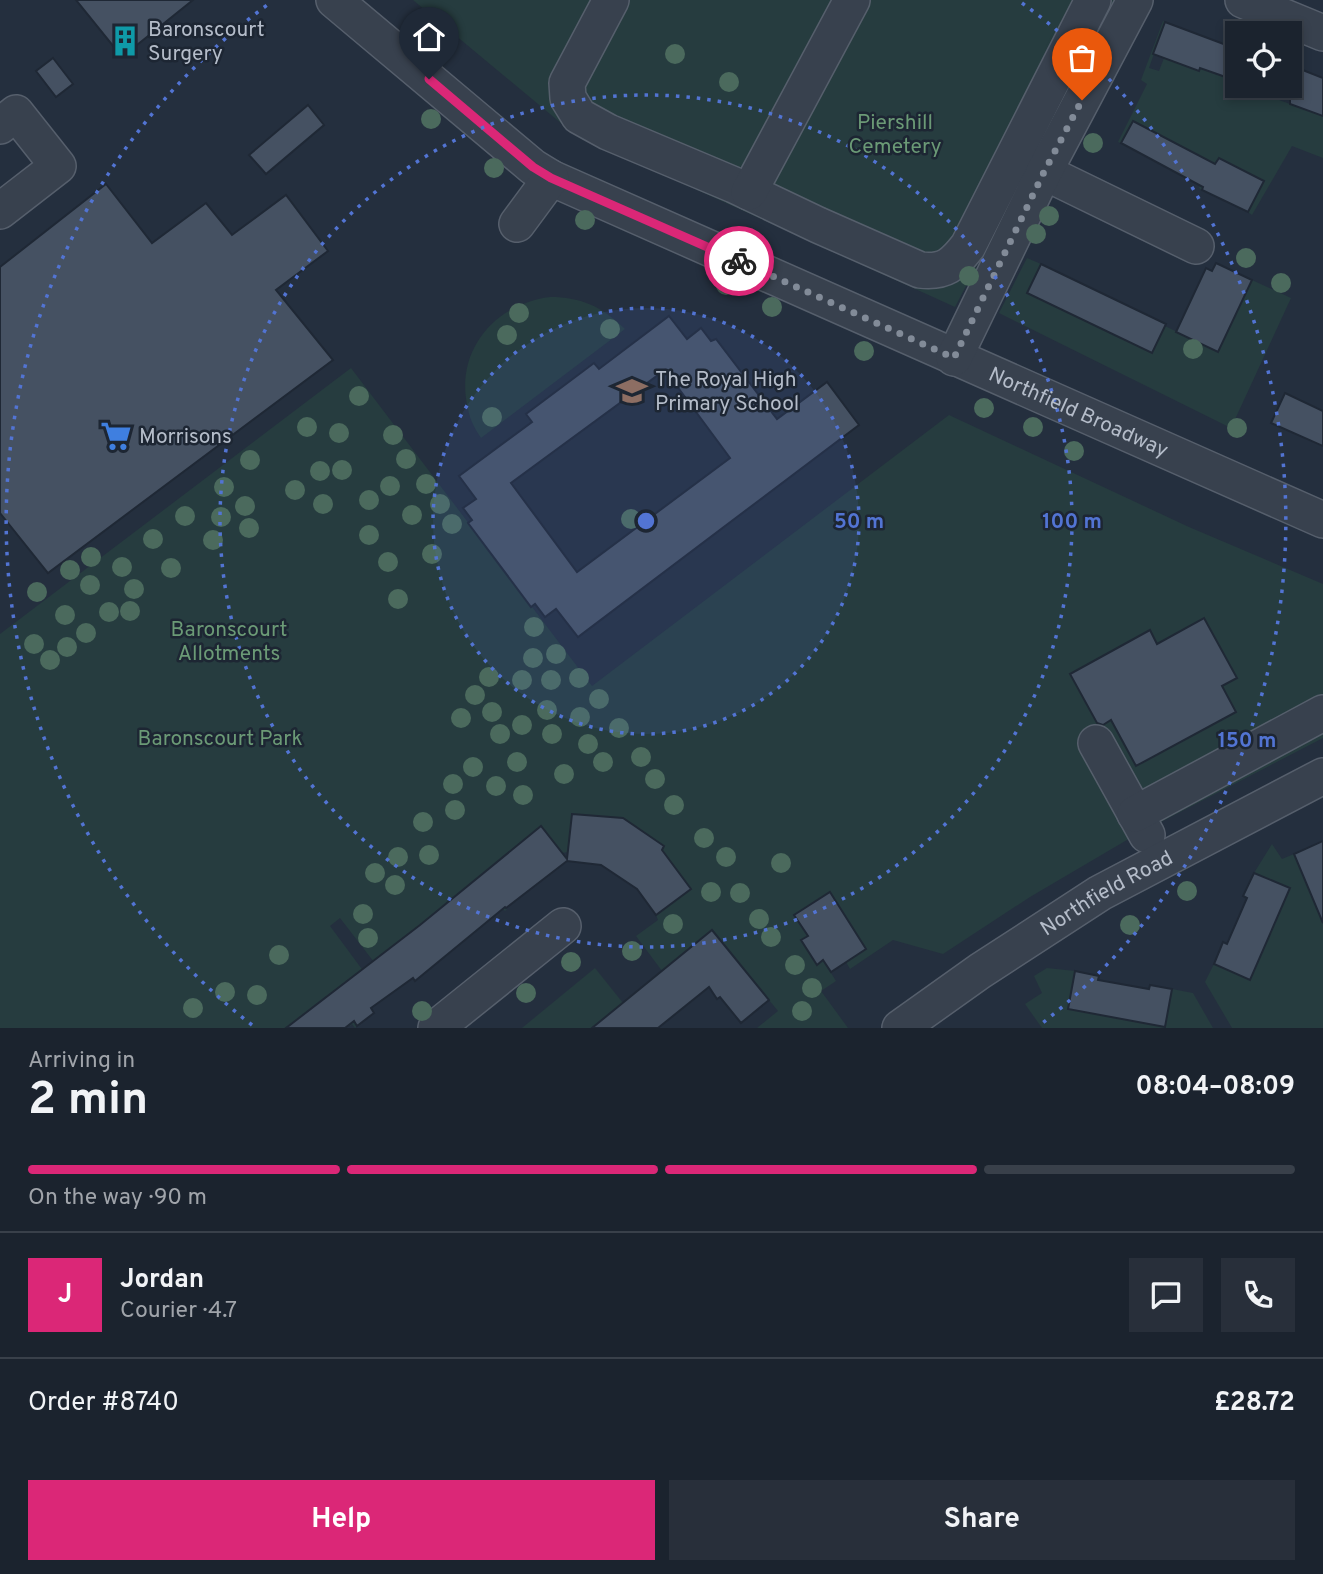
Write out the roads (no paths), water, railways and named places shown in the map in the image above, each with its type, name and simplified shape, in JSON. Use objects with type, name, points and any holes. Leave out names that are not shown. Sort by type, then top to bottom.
[{"type":"street","name":"Northfield Broadway","points":[[334,0],[533,167],[551,178],[1323,520]]},
{"type":"street","points":[[611,0],[568,83],[568,98],[579,116],[608,132],[749,192],[920,270],[940,270],[949,266],[968,246],[1093,0]]},
{"type":"street","points":[[749,192],[852,0]]},
{"type":"street","points":[[954,358],[1044,172],[1135,0]]},
{"type":"street","points":[[1243,0],[1321,28]]},
{"type":"street","points":[[0,126],[16,113],[58,166],[0,211]]},
{"type":"street","points":[[1044,172],[1196,246]]},
{"type":"street","points":[[517,224],[551,178]]},
{"type":"street","points":[[1135,814],[1323,713]]},
{"type":"street","points":[[1096,743],[1161,860]]},
{"type":"street","name":"Northfield Road","points":[[900,1028],[980,971],[1100,893],[1323,776]]},
{"type":"street","points":[[436,1028],[563,926]]},
{"type":"place","name":"Baronscourt Surgery","points":[[125,41]]},
{"type":"place","name":"The Royal High Primary School","points":[[632,391]]},
{"type":"place","name":"Morrisons","points":[[116,436]]},
{"type":"park label","name":"Piershill Cemetery","points":[[895,134]]},
{"type":"park label","name":"Baronscourt Allotments","points":[[229,641]]},
{"type":"park label","name":"Baronscourt Park","points":[[220,738]]}]
